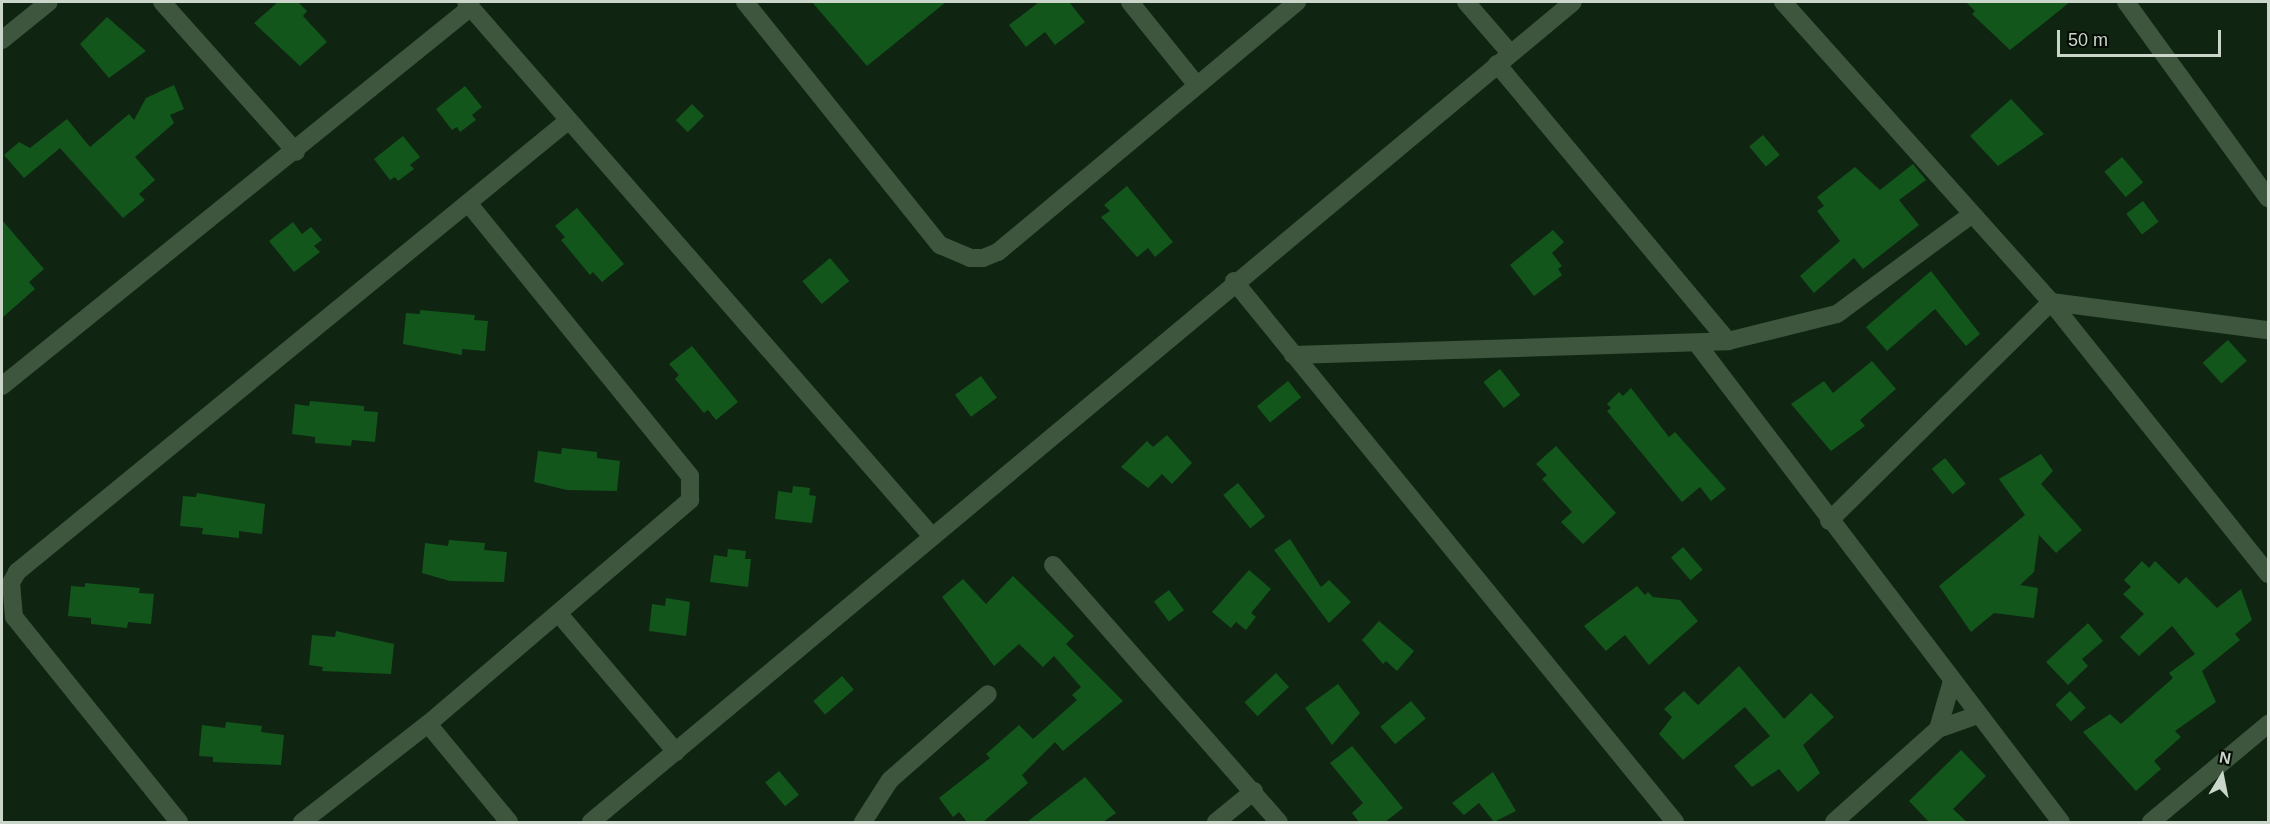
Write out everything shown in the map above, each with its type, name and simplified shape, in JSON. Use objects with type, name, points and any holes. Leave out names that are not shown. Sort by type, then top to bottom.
[{"type":"street","points":[[2,40],[49,2]]},
{"type":"street","points":[[162,2],[296,152]]},
{"type":"street","points":[[745,2],[940,245],[970,258],[998,252],[1196,84],[1297,2]]},
{"type":"street","points":[[1130,2],[1196,84]]},
{"type":"street","points":[[1466,2],[1504,58],[1728,341]]},
{"type":"street","points":[[591,822],[930,534],[1573,2]]},
{"type":"street","points":[[1783,2],[2051,302],[2268,574]]},
{"type":"street","points":[[2126,2],[2268,198]]},
{"type":"street","points":[[2,386],[296,152],[468,4],[930,534]]},
{"type":"street","points":[[179,822],[14,616],[11,582],[17,572],[570,120]]},
{"type":"street","points":[[302,822],[428,724],[686,507],[692,484],[468,203]]},
{"type":"street","points":[[1293,355],[1698,345],[1728,341],[1837,314],[1971,215]]},
{"type":"street","points":[[1234,281],[1675,822]]},
{"type":"street","points":[[2051,302],[2268,330]]},
{"type":"street","points":[[1829,521],[2051,302]]},
{"type":"street","points":[[1698,345],[1829,521],[2061,822]]},
{"type":"street","points":[[1053,565],[1254,790],[1279,822]]},
{"type":"street","points":[[559,614],[676,752]]},
{"type":"street","points":[[1938,729],[1952,681]]},
{"type":"street","points":[[863,822],[890,780],[988,694]]},
{"type":"street","points":[[1834,822],[1938,729],[1978,715]]},
{"type":"street","points":[[428,724],[509,822]]},
{"type":"street","points":[[2151,822],[2268,724]]},
{"type":"street","points":[[1216,822],[1254,790]]},
{"type":"building","points":[[278,2],[298,2],[307,11],[303,16],[327,42],[300,66],[254,23]]},
{"type":"building","points":[[812,2],[946,2],[867,66]]},
{"type":"building","points":[[1039,2],[1069,2],[1085,22],[1055,45],[1045,32],[1026,47],[1009,25]]},
{"type":"building","points":[[1966,2],[2070,2],[2010,50],[1972,14],[1975,11]]},
{"type":"building","points":[[107,17],[146,51],[109,78],[80,44]]},
{"type":"building","points":[[174,85],[184,109],[170,115],[174,123],[135,157],[155,180],[139,194],[145,200],[123,218],[60,148],[24,178],[4,155],[19,142],[30,148],[67,119],[90,147],[129,114],[134,120],[146,98]]},
{"type":"building","points":[[465,86],[482,107],[472,115],[476,120],[460,132],[457,127],[452,130],[436,109]]},
{"type":"building","points":[[2011,99],[2044,134],[1998,166],[1970,136]]},
{"type":"building","points":[[692,104],[704,116],[688,132],[676,120]]},
{"type":"building","points":[[1763,135],[1780,155],[1766,166],[1749,147]]},
{"type":"building","points":[[403,136],[420,157],[410,165],[414,169],[398,181],[395,177],[390,180],[374,159]]},
{"type":"building","points":[[2122,157],[2143,182],[2126,197],[2104,172]]},
{"type":"building","points":[[1913,164],[1926,180],[1899,200],[1919,225],[1863,269],[1854,258],[1814,293],[1800,276],[1840,241],[1817,211],[1824,206],[1817,197],[1855,167],[1880,190]]},
{"type":"building","points":[[1127,186],[1173,242],[1155,257],[1148,248],[1137,257],[1101,217],[1110,211],[1104,205]]},
{"type":"building","points":[[2143,201],[2159,222],[2142,234],[2126,214]]},
{"type":"building","points":[[577,208],[624,264],[602,282],[593,272],[590,275],[561,240],[565,237],[555,226]]},
{"type":"building","points":[[2,220],[44,269],[29,282],[35,289],[2,318]]},
{"type":"building","points":[[293,222],[302,234],[311,227],[322,240],[314,246],[320,252],[294,272],[269,241]]},
{"type":"building","points":[[1553,230],[1564,242],[1552,253],[1562,266],[1558,269],[1562,275],[1534,296],[1510,265]]},
{"type":"building","points":[[830,258],[849,281],[822,304],[802,281]]},
{"type":"building","points":[[1931,271],[1980,334],[1966,346],[1935,309],[1887,351],[1866,327]]},
{"type":"building","points":[[420,310],[475,315],[474,320],[488,321],[485,351],[462,349],[462,355],[403,344],[406,313],[420,314]]},
{"type":"building","points":[[2228,340],[2247,361],[2221,384],[2203,363]]},
{"type":"building","points":[[692,346],[738,402],[716,420],[708,410],[704,413],[675,379],[679,375],[669,364]]},
{"type":"building","points":[[1872,361],[1896,389],[1860,420],[1865,426],[1831,451],[1791,404],[1824,381],[1833,393]]},
{"type":"building","points":[[1500,369],[1520,395],[1504,408],[1483,382]]},
{"type":"building","points":[[981,376],[997,398],[971,417],[955,395]]},
{"type":"building","points":[[1288,381],[1301,397],[1270,422],[1257,406]]},
{"type":"building","points":[[1631,388],[1669,437],[1675,432],[1726,489],[1711,501],[1700,487],[1682,502],[1607,411],[1611,408],[1607,404],[1619,392],[1623,396]]},
{"type":"building","points":[[310,401],[364,406],[364,411],[378,412],[375,442],[352,440],[351,446],[315,443],[315,437],[292,434],[295,404],[309,406]]},
{"type":"building","points":[[1167,435],[1192,463],[1172,484],[1162,474],[1148,488],[1121,467],[1147,441],[1153,447]]},
{"type":"building","points":[[1556,446],[1616,513],[1583,544],[1561,522],[1572,512],[1542,479],[1547,475],[1536,464]]},
{"type":"building","points":[[562,448],[597,452],[597,458],[620,461],[617,491],[567,490],[534,482],[538,451],[561,454]]},
{"type":"building","points":[[2041,454],[2053,471],[2041,484],[2082,530],[2056,553],[2039,535],[2034,572],[2020,585],[2038,588],[2034,618],[1994,613],[1971,632],[1939,586],[2025,515],[1999,479]]},
{"type":"building","points":[[1945,458],[1966,484],[1953,494],[1932,469]]},
{"type":"building","points":[[1238,483],[1265,516],[1250,528],[1223,495]]},
{"type":"building","points":[[793,486],[810,488],[809,495],[816,496],[812,523],[775,519],[778,491],[792,493]]},
{"type":"building","points":[[197,493],[265,504],[262,534],[239,531],[239,538],[202,534],[203,528],[180,526],[183,496],[196,497]]},
{"type":"building","points":[[1290,539],[1321,587],[1329,580],[1351,602],[1329,623],[1274,550]]},
{"type":"building","points":[[449,540],[485,543],[484,550],[507,552],[504,582],[450,581],[422,573],[425,543],[448,546]]},
{"type":"building","points":[[1683,547],[1703,570],[1691,580],[1671,557]]},
{"type":"building","points":[[728,549],[746,551],[745,559],[751,559],[748,587],[710,582],[714,555],[727,557]]},
{"type":"building","points":[[2142,561],[2149,568],[2155,561],[2179,584],[2186,577],[2217,608],[2241,589],[2252,620],[2235,634],[2240,640],[2202,671],[2216,702],[2175,731],[2181,737],[2154,761],[2161,769],[2136,791],[2083,732],[2110,714],[2121,724],[2173,678],[2169,673],[2195,654],[2172,626],[2139,656],[2120,637],[2144,614],[2123,594],[2131,587],[2124,580]]},
{"type":"building","points":[[1249,570],[1271,589],[1251,613],[1256,617],[1246,630],[1236,622],[1231,628],[1212,612]]},
{"type":"building","points":[[1013,576],[1074,636],[1066,644],[1123,701],[1063,751],[1055,742],[1022,775],[1028,783],[983,822],[967,822],[959,812],[953,817],[939,798],[990,758],[986,754],[1019,725],[1033,739],[1077,700],[1072,695],[1081,687],[1054,656],[1043,667],[1019,644],[994,666],[942,597],[963,579],[986,604]]},
{"type":"building","points":[[85,583],[140,588],[139,593],[154,594],[151,624],[128,622],[127,628],[91,624],[91,618],[68,616],[71,586],[85,587]]},
{"type":"building","points":[[1637,586],[1645,595],[1648,592],[1653,597],[1680,600],[1698,621],[1649,665],[1625,635],[1606,651],[1584,626]]},
{"type":"building","points":[[1169,590],[1184,610],[1169,621],[1154,601]]},
{"type":"building","points":[[666,598],[690,602],[686,636],[649,631],[652,604],[665,606]]},
{"type":"building","points":[[1379,621],[1414,651],[1397,671],[1386,661],[1383,664],[1362,640]]},
{"type":"building","points":[[2088,623],[2103,641],[2082,659],[2088,666],[2068,685],[2046,662]]},
{"type":"building","points":[[336,631],[394,644],[391,674],[322,671],[323,667],[309,665],[312,635],[335,637]]},
{"type":"building","points":[[1739,666],[1784,719],[1811,693],[1834,717],[1803,745],[1820,773],[1798,792],[1779,769],[1752,787],[1734,766],[1770,736],[1745,707],[1683,760],[1659,734],[1672,717],[1664,709],[1684,691],[1698,705]]},
{"type":"building","points":[[1276,673],[1289,687],[1258,716],[1245,702]]},
{"type":"building","points":[[842,676],[854,690],[825,715],[813,701]]},
{"type":"building","points":[[1338,684],[1360,713],[1332,745],[1305,708]]},
{"type":"building","points":[[2070,691],[2086,708],[2071,721],[2055,705]]},
{"type":"building","points":[[1411,701],[1426,719],[1395,744],[1380,727]]},
{"type":"building","points":[[226,722],[262,726],[261,732],[284,735],[281,765],[213,762],[213,757],[199,756],[202,725],[225,728]]},
{"type":"building","points":[[1352,746],[1403,808],[1385,822],[1359,822],[1352,813],[1363,803],[1330,763]]},
{"type":"building","points":[[1961,750],[1986,776],[1953,809],[1967,822],[1929,822],[1909,801]]},
{"type":"building","points":[[779,771],[799,795],[785,806],[765,783]]},
{"type":"building","points":[[1493,772],[1516,811],[1494,822],[1479,803],[1464,815],[1452,803]]},
{"type":"building","points":[[1085,777],[1116,813],[1103,822],[1027,822]]}]
